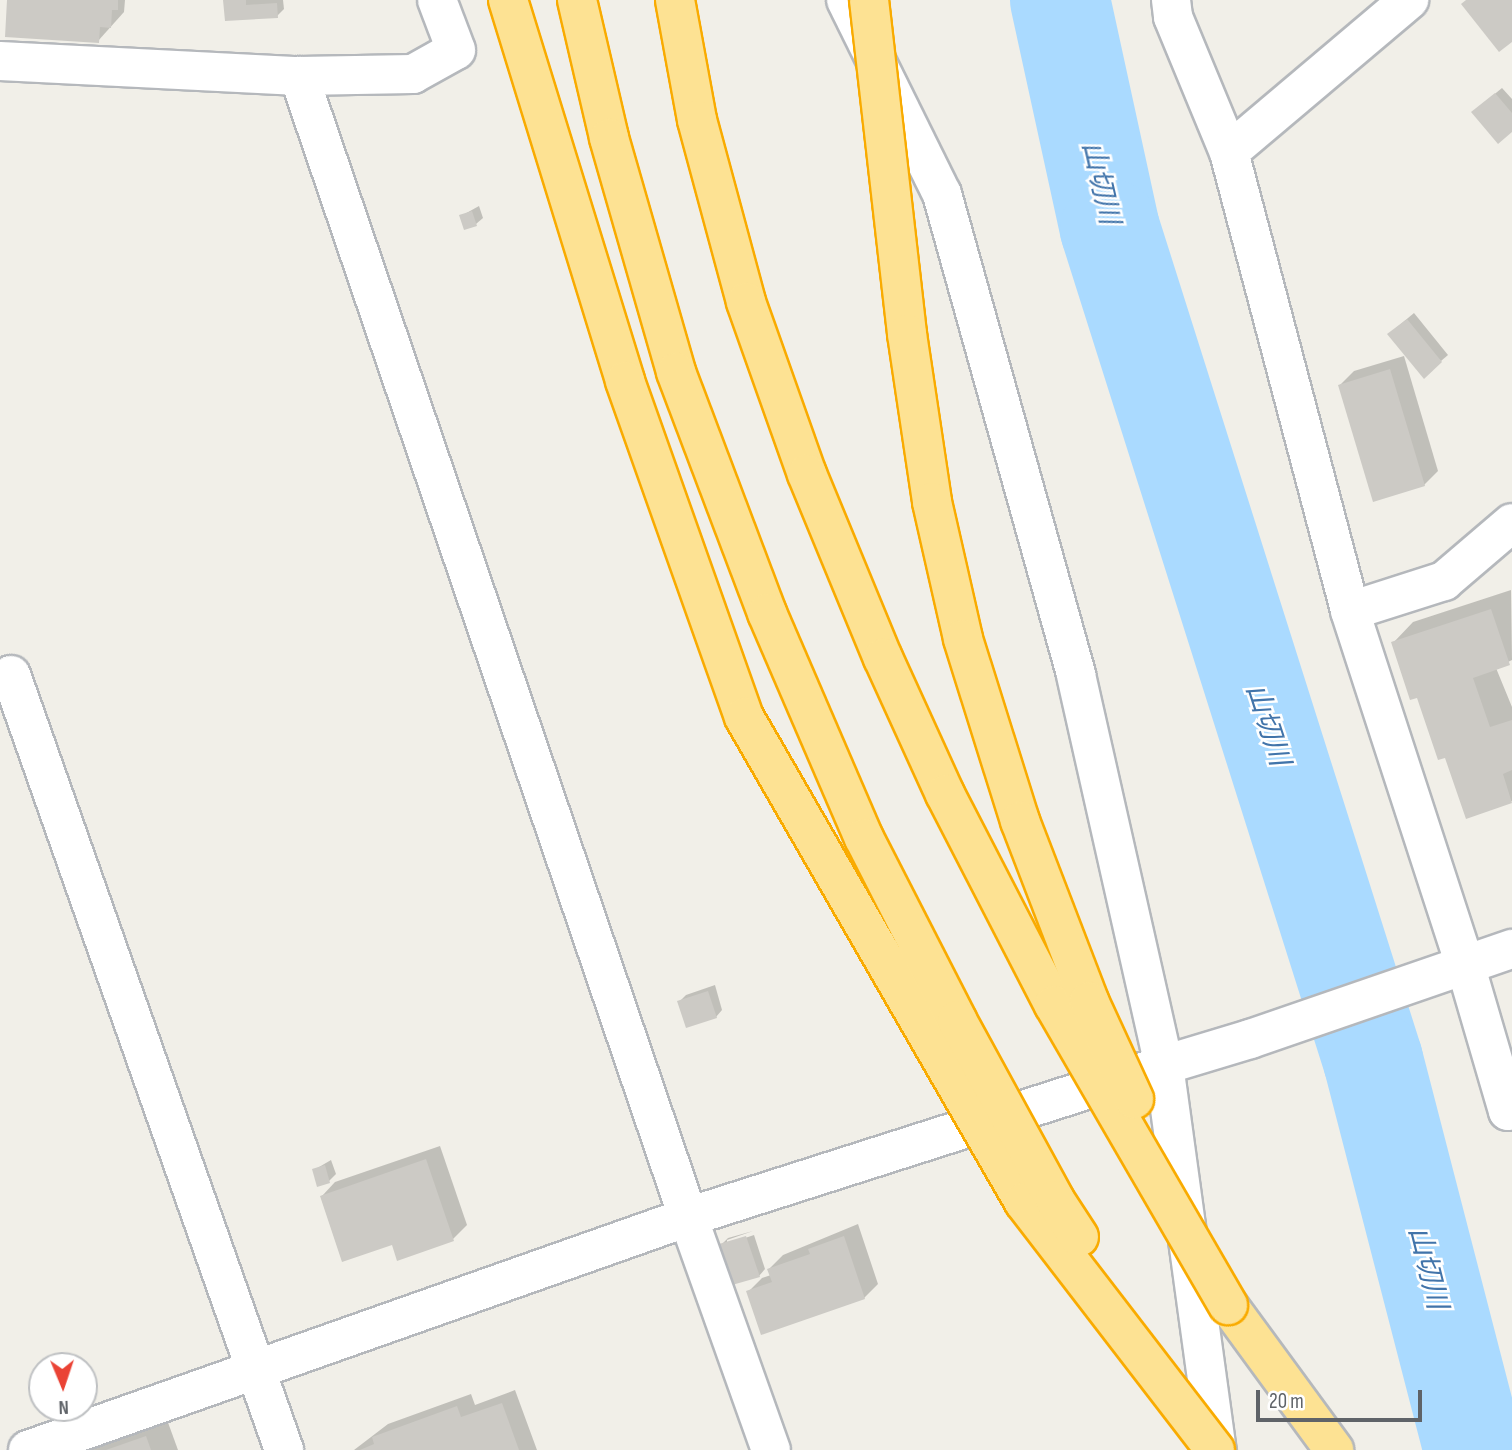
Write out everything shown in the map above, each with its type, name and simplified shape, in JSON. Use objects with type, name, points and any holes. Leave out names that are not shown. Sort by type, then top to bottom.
[{"type":"highway","points":[[508,0],[625,381],[744,717],[1024,1202],[1218,1450]]},
{"type":"highway","points":[[577,0],[609,138],[676,372],[767,613],[864,838],[1055,1200],[1218,1450]]},
{"type":"highway","points":[[675,0],[697,120],[746,302],[807,474],[883,658],[945,794],[1054,1004],[1228,1305],[1334,1450]]},
{"type":"highway","points":[[870,0],[909,347],[932,502],[963,639],[1020,821],[1089,1002],[1228,1305]]},
{"type":"street","points":[[0,61],[299,76],[413,75],[456,50],[437,0]]},
{"type":"street","points":[[846,0],[942,194],[1076,675],[1164,1065],[1218,1450]]},
{"type":"street","points":[[1171,0],[1173,17],[1229,152],[1350,611],[1465,964],[1508,1111],[1512,1109]]},
{"type":"street","points":[[1229,152],[1409,0]]},
{"type":"street","points":[[299,76],[688,1217],[771,1450]]},
{"type":"street","points":[[1350,611],[1444,580],[1512,523]]},
{"type":"street","points":[[11,675],[284,1450]]},
{"type":"street","points":[[28,1450],[255,1367],[688,1217],[1250,1039],[1512,949]]},
{"type":"building","points":[[7,0],[118,0],[118,10],[112,10],[111,28],[100,27],[99,43],[5,37]]},
{"type":"building","points":[[223,0],[246,0],[246,5],[277,3],[278,18],[225,21]]},
{"type":"building","points":[[1466,0],[1512,0],[1512,42],[1499,52],[1461,4]]},
{"type":"building","points":[[1495,93],[1512,113],[1512,132],[1498,144],[1471,112]]},
{"type":"building","points":[[472,211],[477,226],[464,230],[459,215]]},
{"type":"building","points":[[1407,319],[1442,362],[1424,379],[1387,334]]},
{"type":"building","points":[[1390,369],[1425,486],[1373,502],[1338,385]]},
{"type":"building","points":[[1491,609],[1510,665],[1473,678],[1490,727],[1512,720],[1512,770],[1503,774],[1512,803],[1466,819],[1445,758],[1438,760],[1417,698],[1410,700],[1391,642]]},
{"type":"building","points":[[708,991],[717,1018],[686,1028],[677,1001]]},
{"type":"building","points":[[426,1159],[454,1241],[397,1261],[392,1245],[342,1262],[320,1196]]},
{"type":"building","points":[[325,1165],[330,1183],[317,1187],[312,1169]]},
{"type":"building","points":[[746,1236],[760,1277],[732,1285],[719,1244]]},
{"type":"building","points":[[844,1236],[865,1299],[761,1335],[746,1291],[772,1282],[767,1269],[810,1254],[808,1249]]},
{"type":"building","points":[[502,1403],[519,1450],[360,1450],[374,1444],[372,1437],[457,1406],[461,1417]]},
{"type":"building","points":[[146,1436],[151,1450],[106,1450]]},
{"type":"waterway","name":"山切川","points":[[1060,0],[1110,229],[1373,1060],[1474,1450]]}]
